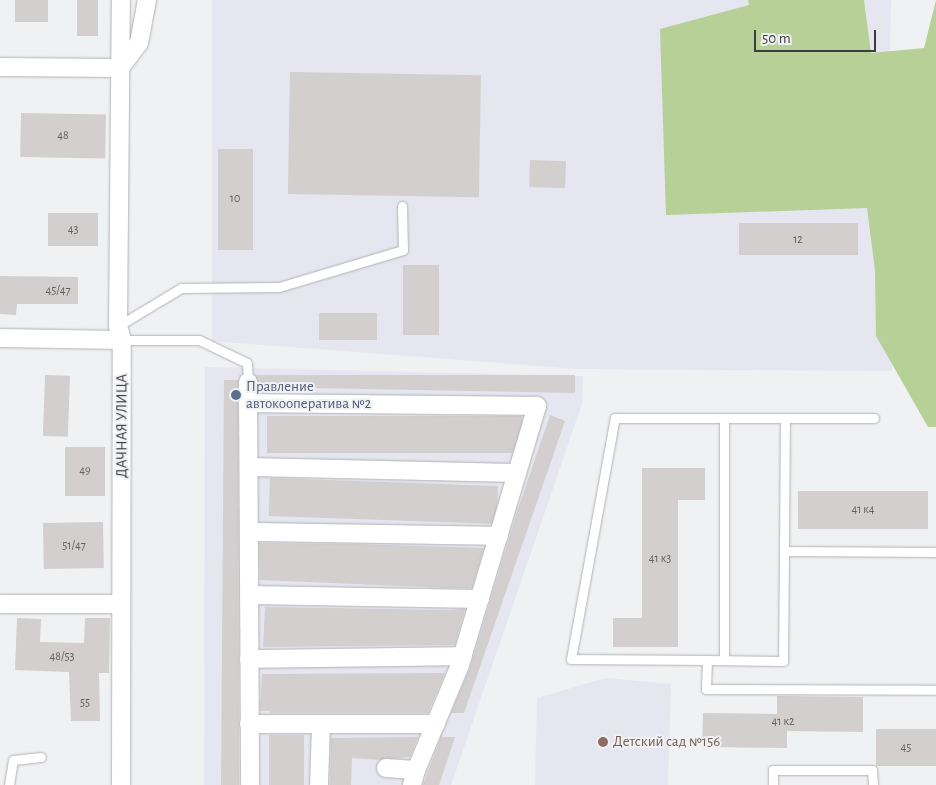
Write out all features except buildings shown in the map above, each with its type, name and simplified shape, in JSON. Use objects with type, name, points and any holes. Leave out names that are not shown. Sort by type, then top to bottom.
[{"type":"street","name":"ДАЧНАЯ УЛИЦА","points":[[120,785],[121,0]]},
{"type":"street","points":[[0,68],[120,68],[139,43],[147,0]]},
{"type":"street","points":[[0,338],[120,333]]},
{"type":"street","points":[[248,382],[250,785]]},
{"type":"street","points":[[248,403],[538,406],[463,656],[414,778],[386,768]]},
{"type":"street","points":[[248,467],[518,473]]},
{"type":"street","points":[[249,532],[499,536]]},
{"type":"street","points":[[249,595],[480,599]]},
{"type":"street","points":[[0,604],[121,604]]},
{"type":"street","points":[[249,659],[463,656]]},
{"type":"street","points":[[250,724],[436,724]]},
{"type":"street","points":[[319,785],[321,724]]},
{"type":"lane","points":[[120,333],[181,288],[279,287],[403,250],[402,206]]},
{"type":"lane","points":[[120,333],[199,340],[248,363],[248,382]]},
{"type":"lane","points":[[785,418],[783,661],[570,659],[615,418],[724,418],[785,418],[874,418]]},
{"type":"lane","points":[[724,418],[724,660]]},
{"type":"lane","points":[[784,551],[936,552]]},
{"type":"lane","points":[[706,660],[706,689],[936,690]]},
{"type":"lane","points":[[9,785],[13,760],[41,757]]},
{"type":"lane","points":[[773,785],[773,770],[872,770],[872,785]]},
{"type":"shaded area","points":[[212,0],[891,0],[887,228],[892,371],[577,369],[212,341]]},
{"type":"shaded area","points":[[205,367],[583,376],[582,404],[451,785],[204,785]]},
{"type":"shaded area","name":"Детский сад №156","points":[[606,678],[671,684],[668,785],[535,785],[537,698]]},
{"type":"green space","points":[[748,0],[864,0],[871,53],[924,48],[936,0],[936,427],[928,427],[876,336],[875,270],[867,208],[666,215],[660,29],[749,5]]},
{"type":"place","name":"Правление автокооператива №2","points":[[236,395]]},
{"type":"place","name":"Детский сад №156","points":[[603,742]]}]
